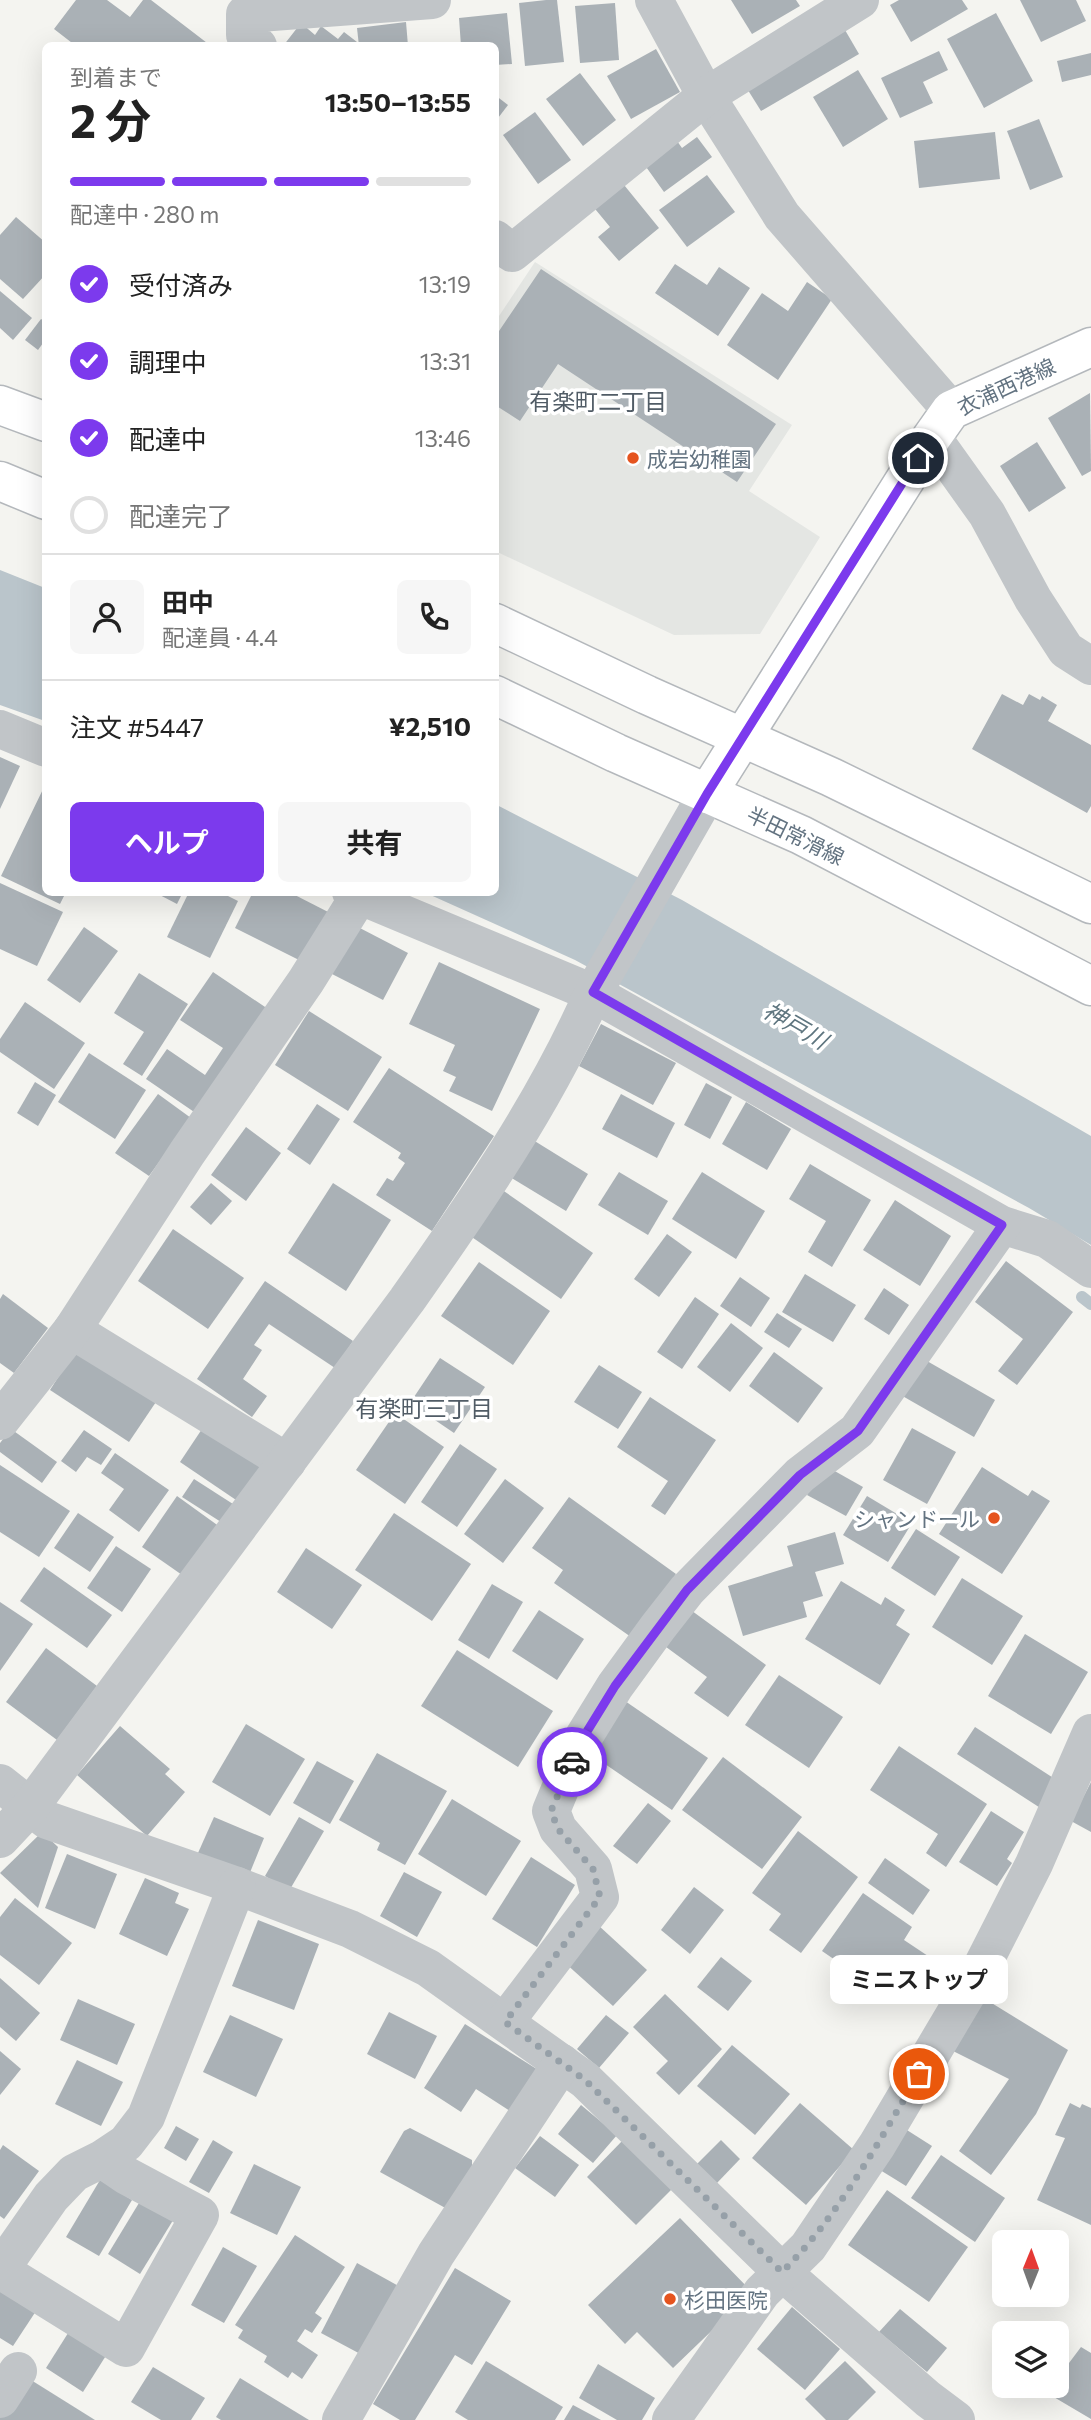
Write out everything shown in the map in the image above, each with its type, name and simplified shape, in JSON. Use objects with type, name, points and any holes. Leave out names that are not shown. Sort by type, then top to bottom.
[{"type":"main road","name":"衣浦西港線","points":[[942,423],[1091,347]]},
{"type":"main road","points":[[0,405],[42,421]]},
{"type":"main road","points":[[707,794],[942,423]]},
{"type":"main road","points":[[0,481],[42,498]]},
{"type":"main road","points":[[499,624],[1091,904]]},
{"type":"main road","name":"半田常滑線","points":[[499,697],[801,835],[1091,986]]},
{"type":"street","points":[[253,42],[245,35],[245,15],[432,0]]},
{"type":"street","points":[[654,0],[706,96],[782,216],[942,423],[1033,599],[1066,650],[1091,666]]},
{"type":"street","points":[[499,242],[512,253],[706,96],[860,0]]},
{"type":"street","points":[[0,729],[42,746]]},
{"type":"street","points":[[0,1839],[30,1807],[407,1300],[511,1147],[579,1023],[593,992],[707,794]]},
{"type":"street","points":[[0,1421],[72,1330],[187,1153],[306,981],[354,896]]},
{"type":"street","points":[[360,896],[593,992],[1002,1225],[1047,1239],[1091,1269]]},
{"type":"street","points":[[505,2022],[600,1897],[593,1869],[558,1829],[551,1811],[578,1746],[615,1686],[687,1590],[800,1475],[858,1431],[1002,1225]]},
{"type":"street","points":[[72,1330],[287,1462]]},
{"type":"street","points":[[671,2420],[762,2292],[808,2247],[877,2145],[975,1980],[1034,1864],[1091,1733]]},
{"type":"street","points":[[0,1783],[47,1820],[237,1886],[350,1929],[428,1968],[585,2080],[782,2272],[934,2413]]},
{"type":"street","points":[[102,2159],[127,2176],[200,2215],[126,2348],[0,2270],[51,2197],[74,2173],[127,2143],[146,2117],[237,1886]]},
{"type":"street","points":[[341,2420],[436,2254],[562,2063]]},
{"type":"shaded area","name":"成岩幼稚園","points":[[535,262],[792,425],[749,491],[820,537],[760,634],[674,635],[499,553],[499,316]]},
{"type":"water","points":[[0,570],[42,587],[42,720],[0,705]]},
{"type":"water","name":"神戸川","points":[[499,806],[682,900],[1091,1136],[1091,1245],[1029,1208],[575,960],[433,896],[499,896]]},
{"type":"building","points":[[76,0],[107,0],[130,17],[143,0],[151,0],[206,42],[71,42],[54,29]]},
{"type":"building","points":[[557,0],[564,62],[525,66],[519,3]]},
{"type":"building","points":[[731,0],[796,0],[800,6],[752,34]]},
{"type":"building","points":[[899,0],[962,0],[968,9],[911,42],[890,5]]},
{"type":"building","points":[[1020,0],[1076,0],[1086,21],[1041,42]]},
{"type":"building","points":[[615,3],[619,60],[580,63],[575,6]]},
{"type":"building","points":[[507,13],[512,64],[499,65],[499,42],[461,42],[459,18]]},
{"type":"building","points":[[996,13],[1033,81],[984,108],[947,39]]},
{"type":"building","points":[[406,22],[408,42],[359,42],[357,28]]},
{"type":"building","points":[[301,23],[315,35],[321,26],[338,39],[344,32],[357,42],[286,42]]},
{"type":"building","points":[[845,30],[859,54],[761,111],[746,87]]},
{"type":"building","points":[[656,49],[680,92],[631,119],[607,76]]},
{"type":"building","points":[[939,51],[948,70],[923,82],[933,103],[900,118],[881,78]]},
{"type":"building","points":[[1091,53],[1091,75],[1062,82],[1057,61]]},
{"type":"building","points":[[858,70],[888,119],[843,147],[813,97]]},
{"type":"building","points":[[580,73],[616,120],[583,146],[546,99]]},
{"type":"building","points":[[499,98],[508,105],[499,117]]},
{"type":"building","points":[[535,112],[571,160],[538,184],[503,135]]},
{"type":"building","points":[[1039,119],[1063,177],[1030,190],[1007,131]]},
{"type":"building","points":[[995,132],[1000,179],[919,188],[914,141]]},
{"type":"building","points":[[672,134],[682,148],[697,137],[712,157],[664,192],[639,157]]},
{"type":"building","points":[[707,175],[735,212],[687,247],[659,210]]},
{"type":"building","points":[[620,180],[659,228],[619,261],[598,237],[610,227],[591,204]]},
{"type":"building","points":[[16,217],[42,240],[42,278],[23,299],[0,279],[0,235]]},
{"type":"building","points":[[675,264],[707,285],[719,267],[750,288],[718,336],[655,293]]},
{"type":"building","points":[[541,269],[776,424],[737,482],[558,364],[520,421],[499,408],[499,331]]},
{"type":"building","points":[[807,282],[832,299],[778,380],[727,345],[762,293],[788,311]]},
{"type":"building","points":[[0,291],[32,318],[13,340],[0,328]]},
{"type":"building","points":[[42,320],[42,344],[38,350],[25,340]]},
{"type":"building","points":[[1090,393],[1091,471],[1082,476],[1048,418]]},
{"type":"building","points":[[1037,442],[1066,488],[1029,512],[1000,466]]},
{"type":"building","points":[[1002,694],[1023,705],[1029,694],[1040,700],[1042,696],[1057,705],[1048,721],[1091,745],[1091,806],[1087,813],[972,749]]},
{"type":"building","points":[[0,757],[20,766],[0,809]]},
{"type":"building","points":[[42,791],[42,895],[1,876]]},
{"type":"building","points":[[0,883],[63,912],[37,966],[0,949]]},
{"type":"building","points":[[43,896],[64,896],[60,904]]},
{"type":"building","points":[[162,896],[181,896],[177,904]]},
{"type":"building","points":[[187,896],[228,896],[238,901],[210,958],[167,937]]},
{"type":"building","points":[[251,896],[297,896],[334,915],[309,965],[235,928]]},
{"type":"building","points":[[356,926],[408,953],[383,1000],[330,973]]},
{"type":"building","points":[[84,927],[118,951],[80,1003],[47,980]]},
{"type":"building","points":[[439,962],[540,1009],[492,1111],[449,1091],[456,1077],[443,1071],[455,1045],[409,1024]]},
{"type":"building","points":[[213,972],[271,1011],[200,1116],[146,1079],[167,1049],[205,1075],[223,1048],[180,1020]]},
{"type":"building","points":[[139,973],[188,1004],[142,1076],[123,1064],[144,1032],[114,1013]]},
{"type":"building","points":[[25,1002],[85,1043],[54,1089],[0,1052],[0,1039]]},
{"type":"building","points":[[309,1011],[382,1057],[348,1111],[275,1065]]},
{"type":"building","points":[[601,1024],[676,1063],[653,1105],[579,1066]]},
{"type":"building","points":[[89,1053],[146,1090],[115,1139],[58,1102]]},
{"type":"building","points":[[389,1068],[494,1136],[432,1231],[376,1195],[387,1178],[393,1181],[405,1163],[398,1158],[401,1153],[353,1122]]},
{"type":"building","points":[[35,1082],[56,1095],[38,1126],[17,1113]]},
{"type":"building","points":[[706,1083],[732,1097],[710,1139],[684,1125]]},
{"type":"building","points":[[158,1094],[191,1118],[149,1176],[115,1153]]},
{"type":"building","points":[[621,1094],[675,1123],[657,1158],[602,1129]]},
{"type":"building","points":[[746,1102],[791,1129],[767,1170],[722,1144]]},
{"type":"building","points":[[317,1104],[340,1119],[310,1165],[287,1149]]},
{"type":"building","points":[[246,1127],[281,1153],[246,1201],[211,1175]]},
{"type":"building","points":[[533,1140],[588,1174],[566,1211],[510,1177]]},
{"type":"building","points":[[810,1164],[871,1200],[832,1267],[808,1252],[826,1221],[789,1199]]},
{"type":"building","points":[[619,1172],[668,1201],[648,1235],[598,1205]]},
{"type":"building","points":[[702,1172],[765,1211],[736,1259],[672,1219]]},
{"type":"building","points":[[211,1183],[232,1201],[211,1225],[190,1207]]},
{"type":"building","points":[[333,1183],[391,1220],[346,1291],[288,1253]]},
{"type":"building","points":[[498,1187],[593,1253],[561,1299],[466,1233]]},
{"type":"building","points":[[895,1200],[951,1236],[920,1286],[863,1250]]},
{"type":"building","points":[[173,1229],[244,1278],[208,1329],[138,1281]]},
{"type":"building","points":[[667,1234],[692,1252],[659,1297],[634,1279]]},
{"type":"building","points":[[1006,1261],[1073,1312],[1017,1385],[998,1371],[1023,1339],[975,1302]]},
{"type":"building","points":[[479,1262],[550,1311],[513,1365],[441,1316]]},
{"type":"building","points":[[805,1274],[856,1305],[833,1342],[782,1312]]},
{"type":"building","points":[[740,1277],[770,1298],[751,1327],[720,1306]]},
{"type":"building","points":[[265,1281],[353,1341],[335,1368],[269,1324],[254,1345],[262,1350],[243,1379],[267,1396],[252,1417],[197,1379]]},
{"type":"building","points":[[884,1288],[909,1305],[889,1335],[864,1319]]},
{"type":"building","points":[[3,1294],[48,1328],[14,1373],[0,1363],[0,1299]]},
{"type":"building","points":[[695,1297],[719,1314],[682,1369],[657,1352]]},
{"type":"building","points":[[777,1313],[802,1329],[789,1348],[764,1332]]},
{"type":"building","points":[[731,1323],[763,1348],[730,1392],[697,1367]]},
{"type":"building","points":[[80,1343],[160,1396],[129,1442],[50,1390]]},
{"type":"building","points":[[774,1352],[823,1388],[798,1423],[749,1386]]},
{"type":"building","points":[[920,1357],[995,1400],[974,1437],[899,1394]]},
{"type":"building","points":[[440,1358],[485,1387],[454,1433],[410,1403]]},
{"type":"building","points":[[599,1365],[642,1392],[618,1429],[574,1402]]},
{"type":"building","points":[[650,1397],[716,1440],[665,1515],[651,1506],[668,1481],[617,1447]]},
{"type":"building","points":[[395,1413],[444,1447],[405,1504],[356,1470]]},
{"type":"building","points":[[208,1420],[267,1459],[239,1502],[180,1462]]},
{"type":"building","points":[[912,1428],[956,1452],[927,1504],[883,1480]]},
{"type":"building","points":[[11,1429],[57,1462],[42,1483],[0,1452],[0,1443]]},
{"type":"building","points":[[84,1430],[112,1449],[101,1465],[87,1457],[76,1472],[61,1461]]},
{"type":"building","points":[[460,1444],[497,1469],[457,1527],[421,1502]]},
{"type":"building","points":[[115,1453],[169,1490],[139,1532],[109,1510],[124,1489],[101,1473]]},
{"type":"building","points":[[0,1465],[70,1511],[39,1557],[0,1532]]},
{"type":"building","points":[[824,1465],[863,1487],[846,1516],[807,1495]]},
{"type":"building","name":"シャンドール","points":[[982,1467],[1028,1496],[1032,1490],[1050,1501],[1002,1574],[939,1534]]},
{"type":"building","points":[[194,1479],[233,1504],[221,1522],[182,1497]]},
{"type":"building","points":[[505,1479],[544,1508],[503,1563],[464,1534]]},
{"type":"building","points":[[177,1496],[220,1527],[185,1577],[142,1547]]},
{"type":"building","points":[[867,1496],[912,1523],[888,1562],[843,1535]]},
{"type":"building","points":[[569,1497],[676,1574],[631,1637],[554,1583],[563,1570],[532,1548]]},
{"type":"building","points":[[78,1513],[114,1537],[90,1572],[54,1548]]},
{"type":"building","points":[[394,1513],[471,1564],[432,1621],[355,1570]]},
{"type":"building","points":[[916,1529],[960,1557],[935,1596],[891,1568]]},
{"type":"building","points":[[835,1532],[844,1564],[815,1572],[823,1596],[803,1602],[807,1617],[743,1636],[728,1586],[793,1566],[787,1546]]},
{"type":"building","points":[[116,1546],[151,1569],[122,1612],[87,1588]]},
{"type":"building","points":[[306,1548],[362,1585],[332,1629],[277,1592]]},
{"type":"building","points":[[44,1567],[112,1615],[87,1648],[20,1601]]},
{"type":"building","points":[[962,1578],[1023,1616],[992,1665],[932,1627]]},
{"type":"building","points":[[841,1581],[881,1605],[885,1597],[905,1610],[896,1625],[910,1634],[880,1685],[805,1639]]},
{"type":"building","points":[[492,1584],[523,1602],[489,1659],[458,1640]]},
{"type":"building","points":[[0,1602],[33,1624],[0,1671]]},
{"type":"building","points":[[688,1608],[766,1665],[728,1717],[694,1693],[707,1677],[662,1644]]},
{"type":"building","points":[[539,1610],[584,1639],[557,1680],[512,1651]]},
{"type":"building","points":[[1025,1634],[1088,1672],[1051,1734],[988,1696]]},
{"type":"building","points":[[46,1648],[97,1686],[57,1740],[6,1702]]},
{"type":"building","points":[[457,1650],[553,1711],[518,1767],[421,1706]]},
{"type":"building","points":[[779,1675],[843,1717],[809,1768],[745,1725]]},
{"type":"building","points":[[625,1701],[708,1758],[672,1810],[589,1753]]},
{"type":"building","points":[[246,1724],[305,1759],[270,1816],[212,1782]]},
{"type":"building","points":[[120,1726],[170,1769],[165,1774],[185,1792],[147,1836],[77,1775]]},
{"type":"building","points":[[975,1727],[1058,1781],[1045,1811],[957,1754]]},
{"type":"building","points":[[899,1746],[987,1804],[946,1867],[926,1853],[938,1834],[870,1790]]},
{"type":"building","points":[[377,1753],[447,1791],[405,1865],[377,1850],[380,1843],[339,1820]]},
{"type":"building","points":[[723,1757],[802,1817],[762,1869],[682,1810]]},
{"type":"building","points":[[317,1761],[354,1781],[330,1824],[293,1803]]},
{"type":"building","points":[[1091,1782],[1091,1832],[1071,1821]]},
{"type":"building","points":[[452,1799],[521,1841],[486,1896],[418,1854]]},
{"type":"building","points":[[648,1803],[671,1821],[637,1864],[613,1846]]},
{"type":"building","points":[[991,1811],[1024,1832],[1007,1859],[1012,1863],[997,1886],[959,1862]]},
{"type":"building","points":[[214,1817],[264,1838],[249,1875],[198,1853]]},
{"type":"building","points":[[299,1817],[324,1831],[289,1891],[265,1876]]},
{"type":"building","points":[[798,1831],[858,1877],[801,1953],[769,1930],[781,1914],[752,1893]]},
{"type":"building","points":[[42,1832],[58,1847],[38,1908],[0,1873]]},
{"type":"building","points":[[67,1854],[117,1874],[95,1929],[45,1908]]},
{"type":"building","points":[[531,1857],[575,1885],[537,1947],[492,1919]]},
{"type":"building","points":[[885,1858],[930,1890],[913,1915],[868,1883]]},
{"type":"building","points":[[404,1872],[442,1892],[417,1937],[380,1916]]},
{"type":"building","points":[[145,1878],[179,1893],[175,1903],[189,1909],[167,1956],[119,1934]]},
{"type":"building","points":[[694,1887],[724,1910],[690,1954],[661,1930]]},
{"type":"building","points":[[863,1893],[912,1927],[904,1940],[931,1958],[899,2004],[822,1951]]},
{"type":"building","points":[[15,1898],[72,1943],[39,1985],[0,1955],[0,1917]]},
{"type":"building","points":[[258,1920],[319,1944],[294,2010],[232,1986]]},
{"type":"building","points":[[598,1925],[647,1970],[613,2006],[564,1962]]},
{"type":"building","points":[[721,1957],[752,1981],[728,2011],[697,1987]]},
{"type":"building","points":[[0,1978],[40,2013],[16,2041],[0,2027]]},
{"type":"building","points":[[665,1994],[722,2049],[679,2095],[656,2073],[668,2061],[633,2027]]},
{"type":"building","points":[[977,1994],[1068,2050],[1036,2114],[991,2175],[959,2151],[1009,2079],[945,2047]]},
{"type":"building","points":[[78,1999],[135,2024],[117,2065],[60,2040]]},
{"type":"building","points":[[389,2012],[437,2036],[415,2079],[367,2054]]},
{"type":"building","points":[[230,2015],[283,2039],[256,2097],[203,2072]]},
{"type":"building","points":[[606,2015],[629,2033],[599,2068],[577,2049]]},
{"type":"building","points":[[465,2024],[543,2073],[516,2115],[476,2089],[461,2112],[424,2088]]},
{"type":"building","points":[[732,2045],[790,2094],[755,2135],[697,2086]]},
{"type":"building","points":[[0,2051],[21,2069],[0,2095]]},
{"type":"building","points":[[77,2060],[123,2082],[101,2126],[55,2104]]},
{"type":"building","points":[[800,2103],[854,2150],[806,2205],[752,2158]]},
{"type":"building","points":[[1070,2103],[1080,2108],[1082,2104],[1091,2108],[1091,2225],[1037,2200],[1065,2138],[1055,2135]]},
{"type":"building","points":[[581,2105],[617,2135],[593,2163],[558,2134]]},
{"type":"building","points":[[899,2125],[932,2146],[906,2186],[872,2165]]},
{"type":"building","points":[[176,2126],[199,2139],[186,2161],[164,2148]]},
{"type":"building","points":[[410,2128],[472,2160],[472,2169],[449,2210],[380,2172],[404,2131]]},
{"type":"building","points":[[540,2136],[579,2165],[555,2197],[515,2168]]},
{"type":"building","points":[[624,2139],[673,2188],[636,2225],[587,2177]]},
{"type":"building","points":[[213,2140],[233,2152],[209,2193],[189,2182]]},
{"type":"building","points":[[721,2140],[740,2159],[716,2184],[696,2165]]},
{"type":"building","points":[[3,2145],[39,2171],[4,2219],[0,2216],[0,2150]]},
{"type":"building","points":[[941,2155],[1005,2198],[975,2242],[911,2198]]},
{"type":"building","points":[[254,2164],[301,2187],[277,2235],[230,2213]]},
{"type":"building","points":[[100,2180],[132,2200],[99,2256],[66,2237]]},
{"type":"building","points":[[887,2190],[968,2247],[929,2302],[848,2245]]},
{"type":"building","points":[[142,2198],[175,2217],[140,2274],[108,2254]]},
{"type":"building","name":"杉田医院","points":[[680,2218],[752,2292],[673,2368],[637,2332],[625,2344],[588,2305]]},
{"type":"building","points":[[295,2235],[345,2267],[315,2313],[322,2318],[312,2333],[305,2329],[297,2341],[318,2355],[302,2379],[292,2372],[288,2378],[264,2362],[267,2356],[238,2338],[243,2330],[235,2325]]},
{"type":"building","points":[[223,2247],[257,2266],[224,2323],[191,2305]]},
{"type":"building","points":[[357,2263],[404,2289],[366,2357],[321,2333]]},
{"type":"building","points":[[455,2268],[511,2301],[472,2365],[455,2355],[415,2420],[400,2420],[373,2404]]},
{"type":"building","points":[[0,2284],[38,2308],[13,2346],[0,2338]]},
{"type":"building","points":[[792,2307],[840,2349],[805,2390],[757,2349]]},
{"type":"building","points":[[900,2309],[947,2348],[927,2372],[879,2332]]},
{"type":"building","points":[[70,2330],[107,2354],[83,2392],[46,2368]]},
{"type":"building","points":[[1081,2347],[1091,2353],[1091,2419],[1055,2398],[1069,2398],[1069,2363]]},
{"type":"building","points":[[486,2361],[563,2407],[555,2420],[468,2420],[455,2412]]},
{"type":"building","points":[[845,2361],[876,2392],[848,2420],[826,2420],[805,2399]]},
{"type":"building","points":[[598,2364],[655,2398],[642,2420],[617,2420],[579,2398]]},
{"type":"building","points":[[153,2367],[205,2398],[191,2420],[161,2420],[131,2402]]},
{"type":"building","points":[[23,2375],[95,2420],[0,2420],[0,2411]]},
{"type":"building","points":[[240,2378],[309,2420],[221,2420],[216,2417]]},
{"type":"building","points":[[573,2405],[601,2420],[564,2420]]},
{"type":"waterway","points":[[1082,1297],[1091,1304]]},
{"type":"way so far","points":[[572,1762],[551,1811],[558,1829],[593,1869],[600,1897],[505,2022],[585,2080],[782,2272],[808,2247],[877,2145],[919,2074]]},
{"type":"place","name":"成岩幼稚園","points":[[633,458]]},
{"type":"place","name":"シャンドール","points":[[994,1518]]},
{"type":"place","name":"ミニストップ","points":[[919,2074]]},
{"type":"place","name":"杉田医院","points":[[670,2299]]},
{"type":"district","name":"有楽町二丁目","points":[[598,401]]},
{"type":"district","name":"有楽町三丁目","points":[[424,1408]]},
{"type":"route","points":[[572,1762],[578,1746],[615,1686],[687,1590],[800,1475],[858,1431],[1002,1225],[593,992],[707,794],[918,458]]}]
